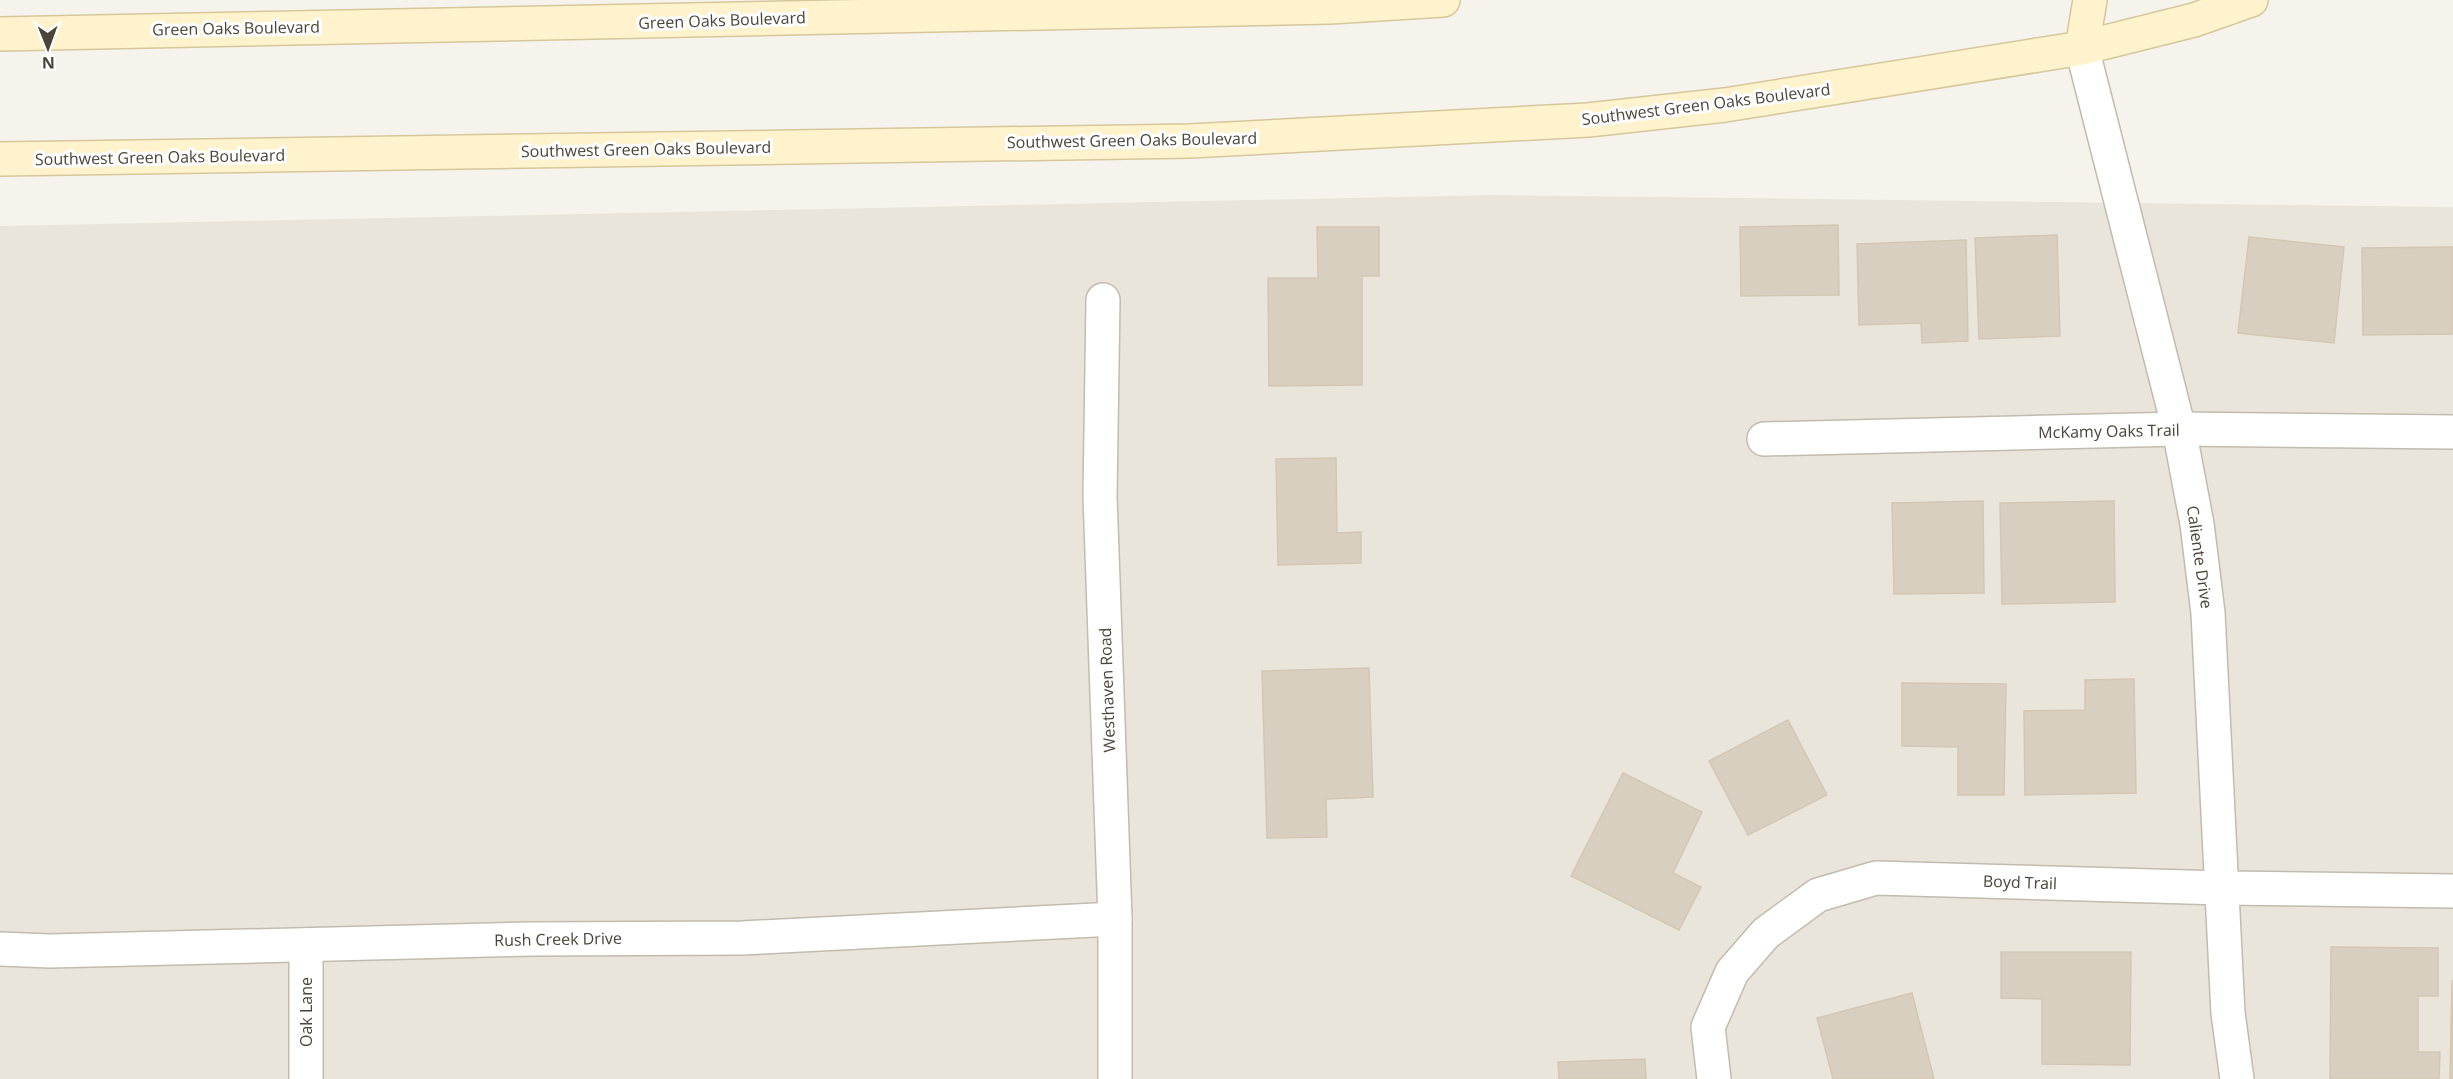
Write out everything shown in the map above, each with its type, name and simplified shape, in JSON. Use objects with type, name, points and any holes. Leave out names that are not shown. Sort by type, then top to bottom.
[{"type":"main road","name":"Green Oaks Boulevard","points":[[0,34],[1330,7],[1443,0]]},
{"type":"main road","points":[[2082,48],[2090,0]]},
{"type":"main road","name":"Southwest Green Oaks Boulevard","points":[[0,159],[1190,141],[1564,121],[1725,105],[2082,48],[2194,20],[2251,0]]},
{"type":"street","name":"Caliente Drive","points":[[2082,48],[2179,429],[2197,524],[2208,613],[2228,1013],[2237,1079]]},
{"type":"street","name":"Westhaven Road","points":[[1103,300],[1100,496],[1115,920],[1115,1079]]},
{"type":"street","name":"McKamy Oaks Trail","points":[[1764,439],[2179,429],[2453,432]]},
{"type":"street","name":"Boyd Trail","points":[[1714,1079],[1708,1027],[1732,972],[1766,933],[1818,895],[1876,878],[2222,888],[2453,891]]},
{"type":"street","name":"Rush Creek Drive","points":[[0,949],[62,951],[532,939],[742,938],[1115,920]]},
{"type":"street","name":"Oak Lane","points":[[306,945],[306,1079]]},
{"type":"shaded area","points":[[1494,195],[2453,207],[2453,1079],[0,1079],[0,226]]},
{"type":"building","points":[[1838,225],[1839,295],[1741,296],[1740,227]]},
{"type":"building","points":[[1317,227],[1379,227],[1379,276],[1362,276],[1362,385],[1269,386],[1268,278],[1318,278]]},
{"type":"building","points":[[2057,235],[2060,336],[1979,339],[1975,238]]},
{"type":"building","points":[[2249,237],[2344,247],[2334,343],[2238,333]]},
{"type":"building","points":[[1966,240],[1968,341],[1922,343],[1921,323],[1859,325],[1857,244]]},
{"type":"building","points":[[2453,247],[2453,334],[2363,335],[2362,248]]},
{"type":"building","points":[[1336,458],[1337,533],[1361,532],[1361,563],[1278,565],[1276,459]]},
{"type":"building","points":[[1983,501],[1984,593],[1894,594],[1892,503]]},
{"type":"building","points":[[2114,501],[2115,602],[2002,604],[2000,503]]},
{"type":"building","points":[[1369,668],[1373,797],[1326,799],[1327,837],[1267,838],[1262,671]]},
{"type":"building","points":[[2134,679],[2136,793],[2025,795],[2024,711],[2085,710],[2085,680]]},
{"type":"building","points":[[1902,683],[2006,684],[2004,795],[1958,795],[1958,747],[1902,746]]},
{"type":"building","points":[[1788,720],[1827,795],[1748,835],[1709,761]]},
{"type":"building","points":[[1623,773],[1702,812],[1673,873],[1701,887],[1679,930],[1571,876]]},
{"type":"building","points":[[2331,947],[2438,948],[2438,996],[2418,996],[2418,1052],[2440,1052],[2439,1079],[2330,1079]]},
{"type":"building","points":[[2001,952],[2131,952],[2130,1065],[2042,1064],[2042,999],[2001,998]]},
{"type":"building","points":[[2452,980],[2453,1079],[2450,1079]]},
{"type":"building","points":[[1912,993],[1934,1079],[1833,1079],[1817,1018]]},
{"type":"building","points":[[1645,1059],[1646,1079],[1559,1079],[1558,1062]]}]
